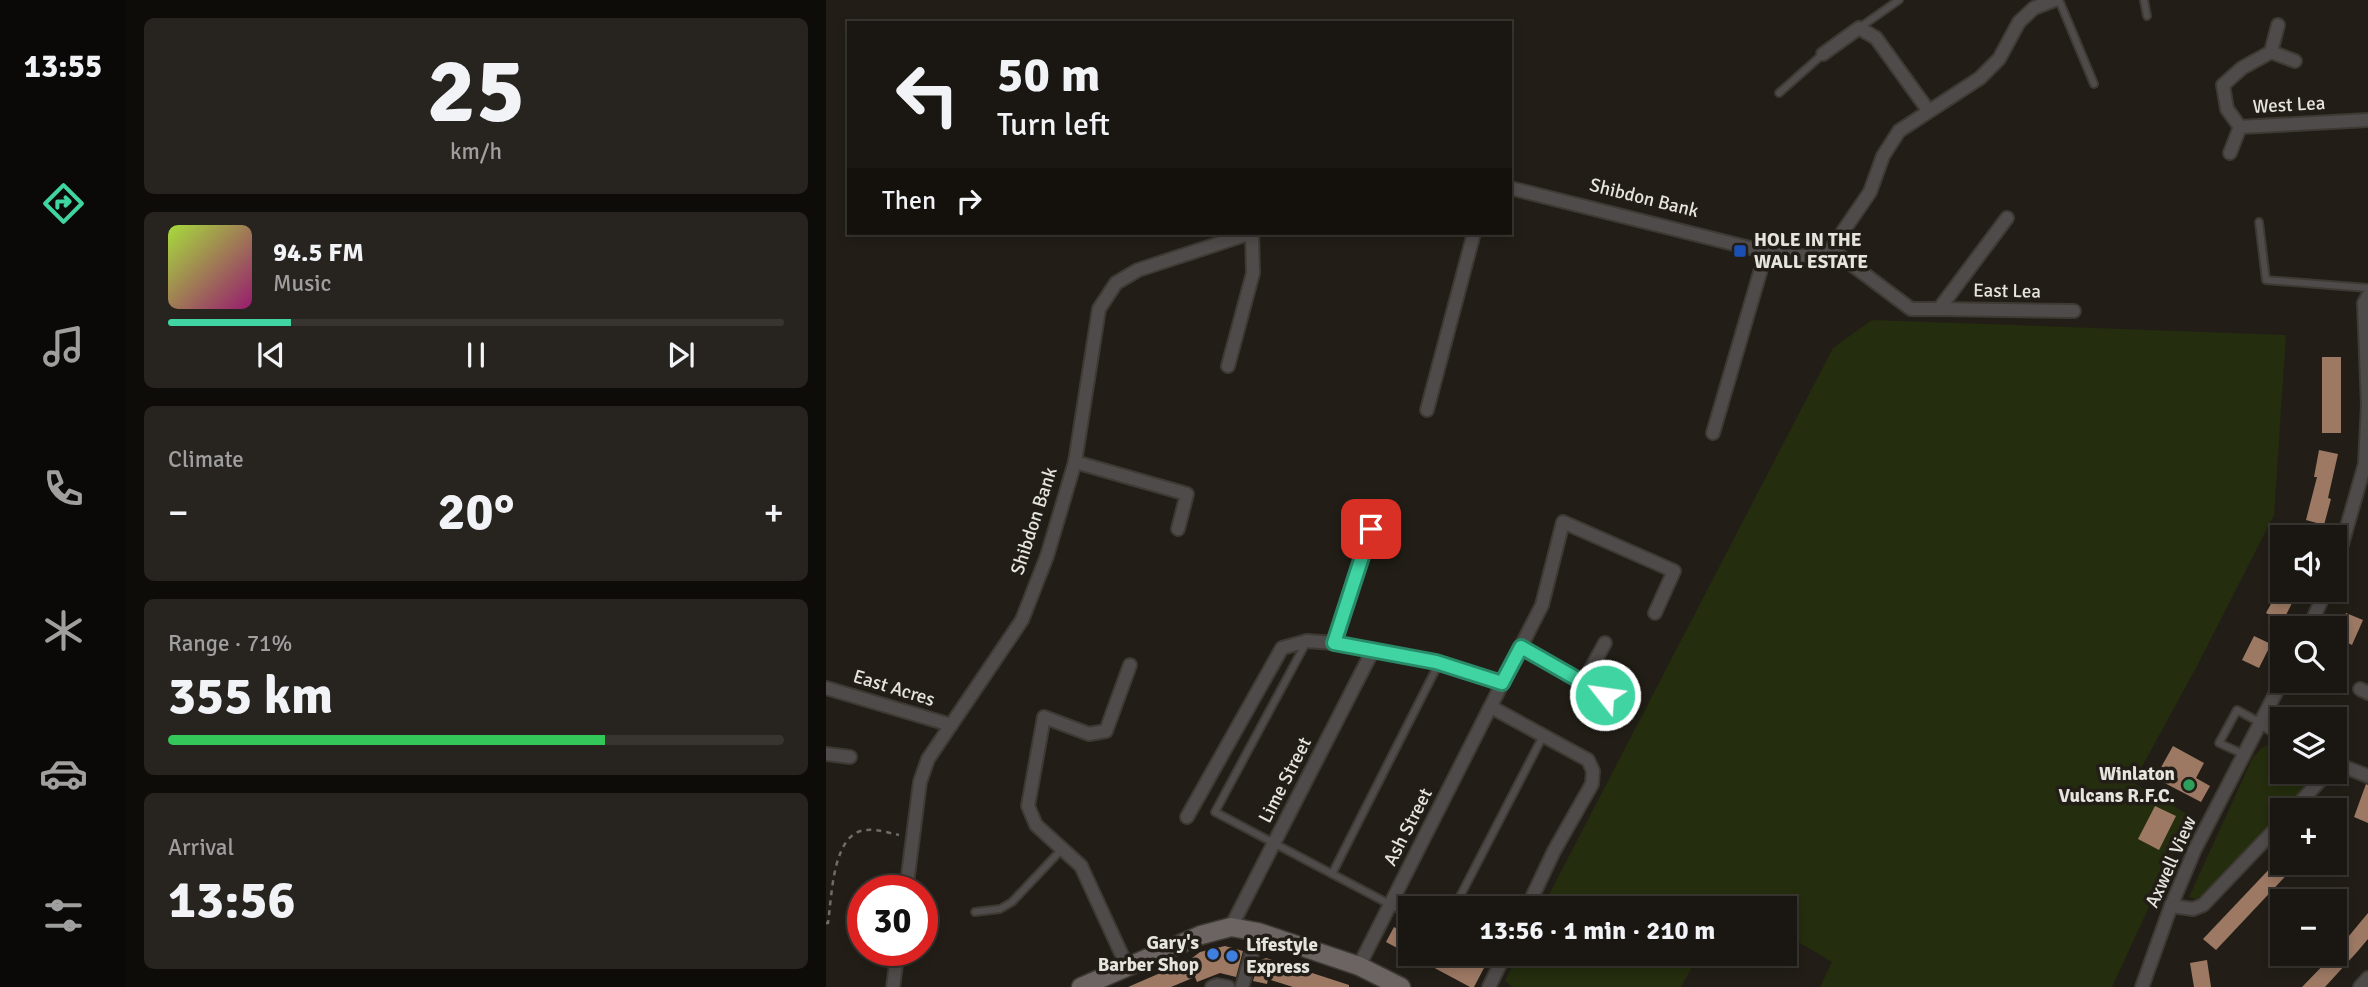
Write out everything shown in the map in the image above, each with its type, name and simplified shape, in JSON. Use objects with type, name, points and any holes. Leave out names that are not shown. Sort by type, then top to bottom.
[{"type":"street","points":[[1831,249],[1870,192],[1883,156],[1899,131],[1980,78],[1999,59],[2019,22],[2034,8],[2057,0]]},
{"type":"street","points":[[2240,127],[2227,109],[2223,85],[2242,68],[2272,51],[2278,25]]},
{"type":"street","points":[[1823,54],[1859,28],[1876,38],[1928,110]]},
{"type":"street","points":[[2272,51],[2295,61]]},
{"type":"street","name":"West Lea","points":[[2230,153],[2240,127],[2368,120]]},
{"type":"street","name":"Shibdon Bank","points":[[1512,188],[1766,252],[1810,256],[1831,249]]},
{"type":"street","name":"East Lea","points":[[1939,309],[2007,218]]},
{"type":"street","name":"Shibdon Bank","points":[[908,875],[920,782],[928,759],[1022,620],[1047,556],[1075,462],[1099,309],[1116,283],[1138,271],[1246,235]]},
{"type":"street","points":[[1228,366],[1253,273],[1252,235]]},
{"type":"street","points":[[1427,410],[1473,235]]},
{"type":"street","name":"East Lea","points":[[1831,249],[1911,309],[2074,311]]},
{"type":"street","points":[[1713,433],[1766,252]]},
{"type":"street","points":[[2347,527],[2365,464],[2368,405],[2366,300]]},
{"type":"street","points":[[1075,462],[1188,494],[1178,529]]},
{"type":"street","name":"Ash Street","points":[[1359,966],[1542,605],[1563,522],[1674,571],[1655,612]]},
{"type":"street","points":[[1334,643],[1371,529]]},
{"type":"street","points":[[1187,817],[1282,648],[1307,641],[1334,643],[1439,663],[1502,683]]},
{"type":"street","points":[[1583,683],[1605,643]]},
{"type":"street","points":[[1521,647],[1626,707]]},
{"type":"street","name":"Lime Street","points":[[1231,928],[1373,650]]},
{"type":"street","points":[[1127,966],[1081,866],[1036,825],[1028,806],[1044,717],[1088,734],[1106,731],[1130,665]]},
{"type":"street","name":"East Acres","points":[[826,688],[951,726]]},
{"type":"street","name":"Axwell View","points":[[2141,987],[2195,849],[2276,693]]},
{"type":"street","points":[[1491,707],[1588,760],[1592,771],[1592,784],[1554,851],[1533,896]]},
{"type":"street","points":[[2260,722],[2270,727]]},
{"type":"street","points":[[826,754],[850,757]]},
{"type":"street","points":[[2347,768],[2368,776]]},
{"type":"street","points":[[2304,798],[2317,784]]},
{"type":"street","points":[[2171,906],[2193,909],[2203,905],[2270,835]]},
{"type":"street","points":[[1081,987],[1201,935],[1231,928],[1258,932],[1359,966],[1401,987]]},
{"type":"street","points":[[1242,987],[1258,932]]},
{"type":"street","points":[[893,987],[896,966]]},
{"type":"street","points":[[1489,987],[1499,966]]},
{"type":"street","points":[[2360,987],[2368,978]]},
{"type":"street","points":[[1212,987],[1228,987]]},
{"type":"lane","points":[[1859,28],[1899,0]]},
{"type":"lane","points":[[2057,0],[2094,84]]},
{"type":"lane","points":[[2144,0],[2147,16]]},
{"type":"lane","points":[[1779,93],[1823,54]]},
{"type":"lane","points":[[2259,222],[2266,280],[2368,288]]},
{"type":"lane","points":[[1307,641],[1215,812],[1398,908]]},
{"type":"lane","points":[[1332,874],[1439,663]]},
{"type":"lane","points":[[2243,754],[2219,743],[2237,709],[2260,722]]},
{"type":"lane","points":[[1460,896],[1544,736]]},
{"type":"lane","points":[[975,912],[1000,909],[1012,902],[1062,849]]},
{"type":"path","points":[[826,923],[838,853],[849,837],[865,829],[912,837]]},
{"type":"green space","points":[[1872,320],[2286,335],[2274,515],[2197,666],[2133,783],[2191,816],[2112,987],[1820,987],[1832,962],[1797,941],[1797,896],[1548,896],[1833,348]]},
{"type":"green space","points":[[2270,744],[2270,784],[2308,784],[2295,798],[2270,798],[2270,824],[2202,895],[2196,899],[2189,897],[2253,757]]},
{"type":"green space","points":[[1513,966],[1692,966],[1681,987],[1512,987],[1505,980]]},
{"type":"building","points":[[2322,357],[2341,357],[2341,433],[2322,433]]},
{"type":"building","points":[[2319,450],[2338,454],[2324,525],[2306,520],[2317,477],[2314,477]]},
{"type":"building","points":[[2272,602],[2292,602],[2286,616],[2266,613]]},
{"type":"building","points":[[2346,613],[2363,620],[2352,645],[2347,643],[2347,616],[2345,616]]},
{"type":"building","points":[[2254,636],[2270,644],[2259,668],[2242,660]]},
{"type":"building","points":[[2173,746],[2204,763],[2196,778],[2210,786],[2201,802],[2155,778]]},
{"type":"building","points":[[2366,784],[2368,785],[2368,823],[2354,817]]},
{"type":"building","points":[[2155,806],[2176,816],[2159,850],[2138,839]]},
{"type":"building","points":[[2270,868],[2270,875],[2287,875],[2273,889],[2270,889],[2270,893],[2216,950],[2203,939]]},
{"type":"building","points":[[2368,913],[2368,939],[2347,963],[2347,938]]},
{"type":"building","points":[[1394,927],[1398,929],[1398,948],[1386,942]]},
{"type":"building","points":[[1225,946],[1243,951],[1236,977],[1220,973],[1197,982],[1195,977],[1171,987],[1128,987],[1188,961],[1200,952]]},
{"type":"building","points":[[1266,958],[1349,987],[1293,987],[1268,979],[1267,984],[1253,981],[1259,961]]},
{"type":"building","points":[[2207,960],[2211,987],[2194,987],[2190,963]]},
{"type":"building","points":[[1431,966],[1484,968],[1474,987]]},
{"type":"building","points":[[2322,966],[2344,966],[2325,987],[2302,987]]},
{"type":"place","name":"HOLE IN THE WALL ESTATE","points":[[1740,251]]},
{"type":"place","name":"Winlaton Vulcans R.F.C.","points":[[2189,785]]},
{"type":"place","name":"Gary's Barber Shop","points":[[1213,954]]},
{"type":"place","name":"Lifestyle Express","points":[[1232,956]]},
{"type":"route","points":[[1371,529],[1334,643],[1436,662],[1502,683],[1521,647],[1605,695]]}]
